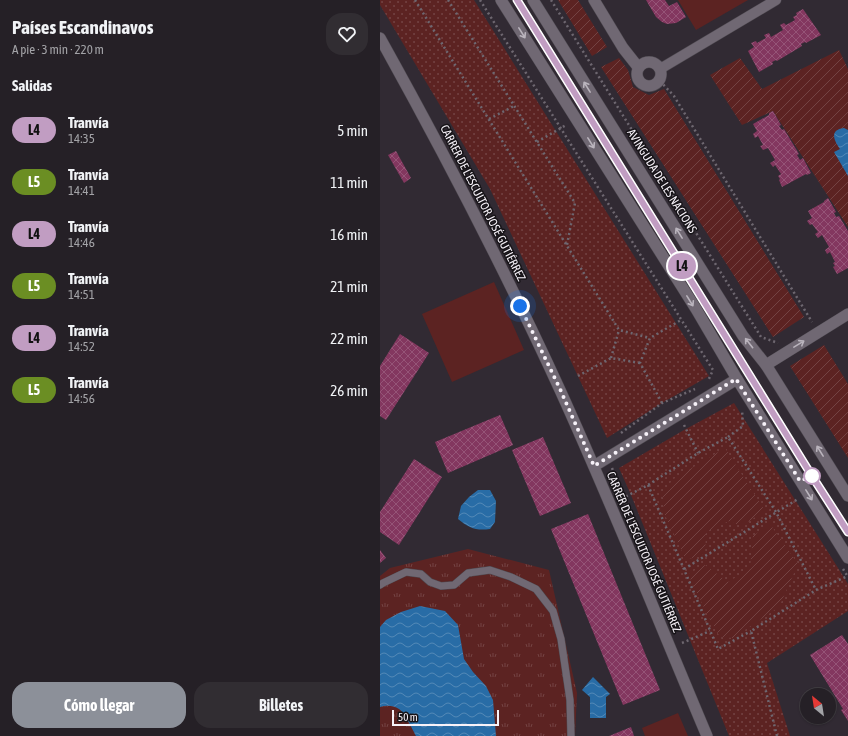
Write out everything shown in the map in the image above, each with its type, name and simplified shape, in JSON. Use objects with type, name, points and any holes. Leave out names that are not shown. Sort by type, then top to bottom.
[{"type":"main road","points":[[501,0],[691,302],[736,379],[848,558]]},
{"type":"main road","name":"AVINGUDA DE LES NACIONS","points":[[532,0],[739,329],[766,365],[848,496]]},
{"type":"main road","points":[[594,0],[623,48],[638,67]]},
{"type":"main road","name":"CARRER DE L'ESCULTOR JOSÉ GUTIÉRREZ","points":[[380,38],[421,111],[500,264],[560,389],[594,466],[707,736]]},
{"type":"main road","points":[[623,48],[655,63],[660,75],[657,83],[646,86],[637,78],[636,71],[641,64],[648,61]]},
{"type":"main road","points":[[766,365],[848,314]]},
{"type":"main road","points":[[594,466],[736,379]]},
{"type":"street","points":[[660,75],[776,0]]},
{"type":"lane","points":[[380,585],[406,572],[421,574],[430,582],[441,586],[454,585],[468,573],[490,570],[536,588],[552,611],[561,639],[570,700],[570,736]]},
{"type":"path","points":[[415,0],[619,330],[650,338]]},
{"type":"path","points":[[448,0],[575,203],[567,245]]},
{"type":"path","points":[[480,0],[713,370],[707,384]]},
{"type":"path","points":[[550,0],[761,336],[778,343],[784,353]]},
{"type":"path","points":[[660,75],[818,332]]},
{"type":"path","points":[[489,119],[514,106]]},
{"type":"path","points":[[640,363],[650,338],[681,320]]},
{"type":"path","points":[[611,358],[619,330]]},
{"type":"path","points":[[578,376],[611,358],[640,363]]},
{"type":"path","points":[[640,363],[662,403]]},
{"type":"path","points":[[619,434],[662,403],[700,386]]},
{"type":"path","points":[[623,498],[648,485],[698,453],[728,437],[743,426],[741,411]]},
{"type":"path","points":[[683,424],[698,453]]},
{"type":"path","points":[[728,437],[776,512],[816,590]]},
{"type":"path","points":[[611,466],[641,541]]},
{"type":"path","points":[[648,485],[718,649],[751,631],[816,590],[848,576]]},
{"type":"path","points":[[684,569],[800,498]]},
{"type":"path","points":[[751,631],[777,736]]},
{"type":"path","points":[[680,636],[682,643],[710,632]]},
{"type":"green space","points":[[380,0],[474,0],[709,376],[662,403],[607,438],[490,189],[380,5]]},
{"type":"green space","points":[[558,0],[578,0],[607,47],[592,56]]},
{"type":"green space","points":[[678,0],[748,0],[696,30]]},
{"type":"green space","points":[[839,50],[848,69],[848,227],[773,111],[742,125],[710,75],[740,58],[762,89]]},
{"type":"green space","points":[[619,58],[628,70],[633,87],[649,95],[664,89],[804,317],[773,337],[601,67]]},
{"type":"green space","points":[[494,282],[524,350],[452,382],[422,314]]},
{"type":"green space","points":[[824,345],[848,384],[848,458],[790,366]]},
{"type":"green space","points":[[734,403],[848,584],[848,611],[767,663],[790,736],[729,736],[619,468]]},
{"type":"green space","points":[[725,448],[765,511],[741,526],[729,521],[706,532],[705,554],[686,560],[664,513],[663,495],[672,480]]},
{"type":"green space","points":[[770,524],[798,564],[779,607],[733,638],[720,637],[709,618],[688,574],[705,565],[728,582],[750,569],[753,536]]},
{"type":"green space","points":[[468,549],[549,570],[577,693],[575,736],[380,736],[380,576],[390,568]]},
{"type":"green space","points":[[678,713],[688,736],[645,736],[642,728]]},
{"type":"water","points":[[844,128],[848,130],[848,176],[834,152],[840,149],[834,136],[835,133],[839,129]]},
{"type":"water","points":[[478,490],[490,490],[496,501],[495,522],[490,529],[481,530],[473,528],[458,519],[461,506]]},
{"type":"water","points":[[420,606],[445,611],[458,625],[464,659],[473,672],[486,686],[493,700],[496,736],[416,736],[406,717],[399,709],[390,706],[380,707],[380,627],[386,620],[401,612]]},
{"type":"water","points":[[593,677],[610,694],[606,697],[606,718],[590,718],[590,697],[582,690]]},
{"type":"building","points":[[646,0],[665,0],[669,6],[677,2],[686,17],[676,23],[667,24],[662,22],[656,17]]},
{"type":"building","points":[[803,9],[821,35],[801,44],[802,46],[777,61],[772,62],[773,64],[759,72],[748,51],[754,47],[751,43],[756,41],[757,43],[766,38],[764,35],[769,33],[771,37],[783,30],[780,25],[784,23],[786,25],[795,20],[793,17],[797,15],[796,13]]},
{"type":"building","points":[[773,111],[781,125],[779,126],[782,130],[784,129],[799,154],[797,155],[800,160],[803,158],[811,173],[806,174],[782,187],[778,176],[781,174],[775,165],[773,167],[770,163],[775,160],[768,148],[763,150],[760,146],[763,145],[758,136],[755,138],[753,134],[757,131],[753,124]]},
{"type":"building","points":[[396,151],[411,178],[404,183],[388,155]]},
{"type":"building","points":[[828,198],[836,212],[834,213],[836,217],[839,216],[848,231],[848,268],[837,274],[833,267],[835,266],[833,263],[835,262],[830,252],[827,254],[825,250],[829,247],[822,235],[818,238],[815,234],[818,232],[812,224],[810,225],[807,221],[812,218],[808,211]]},
{"type":"building","points":[[400,334],[429,353],[386,420],[380,416],[380,366]]},
{"type":"building","points":[[500,415],[513,445],[448,473],[435,442]]},
{"type":"building","points":[[543,437],[571,503],[540,516],[512,450]]},
{"type":"building","points":[[414,459],[442,477],[399,545],[380,532],[380,512]]},
{"type":"building","points":[[588,514],[660,690],[623,705],[551,529]]},
{"type":"building","points":[[380,550],[386,558],[380,563]]},
{"type":"building","points":[[842,635],[848,644],[848,721],[841,710],[843,709],[836,698],[836,688],[830,688],[810,655]]},
{"type":"building","points":[[631,727],[634,736],[609,736]]},
{"type":"tram line","points":[[517,0],[848,532]]},
{"type":"tram line","name":"L4","points":[[517,0],[848,532]]},
{"type":"route","points":[[520,306],[560,389],[594,466],[736,379],[800,481],[812,476]]}]
